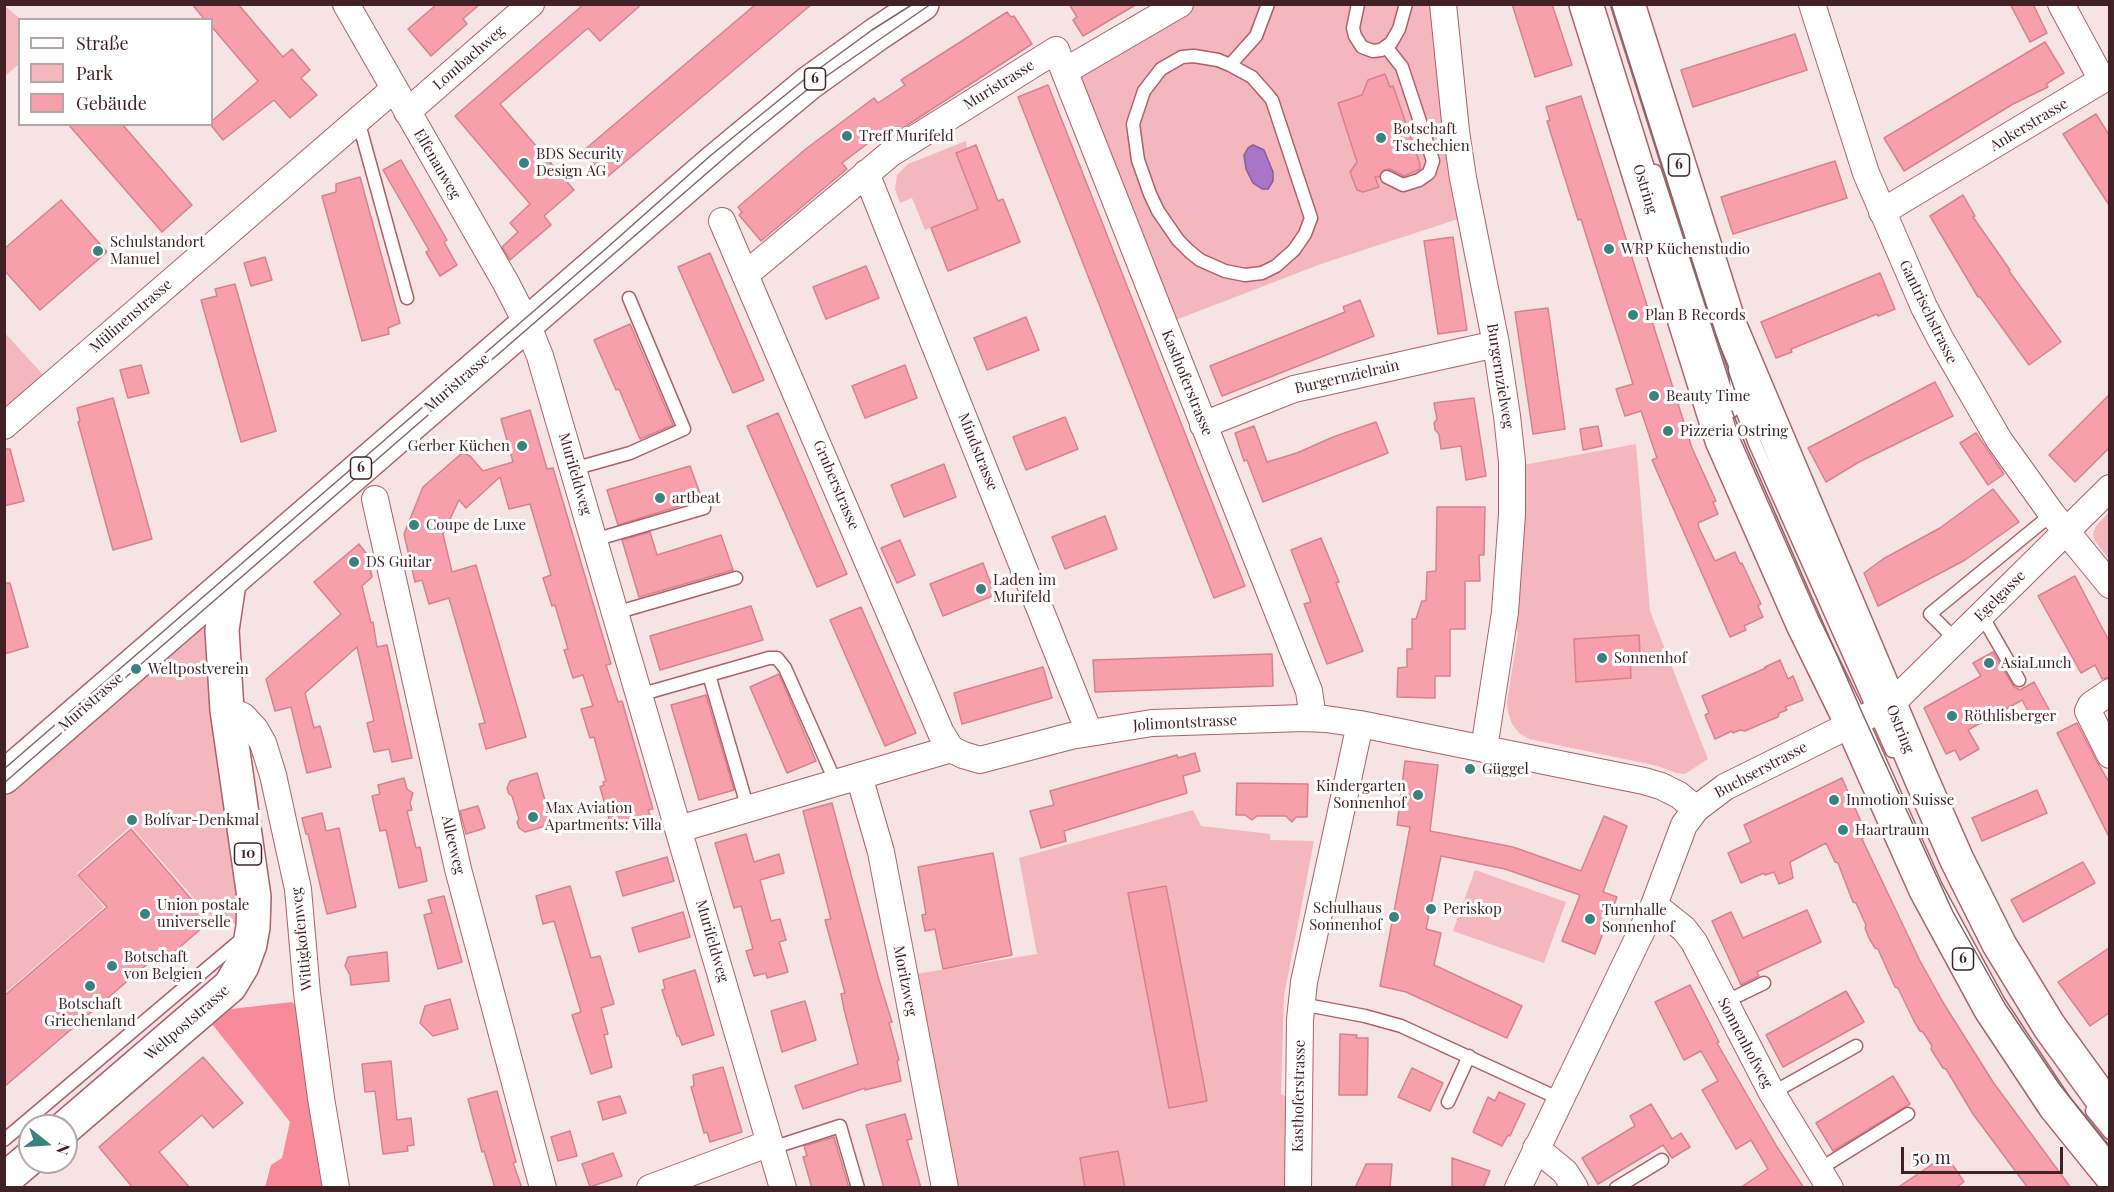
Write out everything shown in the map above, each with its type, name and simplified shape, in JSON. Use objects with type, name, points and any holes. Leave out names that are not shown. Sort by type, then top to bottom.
[{"type":"main road","name":"Muristrasse","points":[[4,777],[809,83],[922,4]]},
{"type":"main road","name":"Ostring","points":[[1586,4],[1722,440],[1803,624],[1872,714]]},
{"type":"main road","name":"Ostring","points":[[1628,4],[1730,326],[1872,714],[1926,890],[1990,1008],[2055,1106],[2109,1174]]},
{"type":"main road","name":"Ostring","points":[[1702,373],[1735,406],[1835,650],[1952,850],[1999,944],[2098,1107]]},
{"type":"main road","name":"Weltpoststrasse","points":[[78,1117],[230,986],[242,966],[253,930],[254,897],[227,710],[222,630],[229,583]]},
{"type":"main road","name":"Weltpoststrasse","points":[[172,633],[196,642],[210,655],[227,710]]},
{"type":"main road","points":[[4,1180],[18,1168]]},
{"type":"street","name":"Lombachweg","points":[[407,112],[531,4]]},
{"type":"street","name":"Muristrasse","points":[[745,275],[890,154],[1061,60],[1180,4]]},
{"type":"street","name":"Burgernzielweg","points":[[1443,4],[1456,132],[1496,344],[1511,453],[1512,514],[1505,612],[1484,749]]},
{"type":"street","name":"Gantrischstrasse","points":[[1812,4],[1851,131],[1882,212],[1924,307],[1952,361],[1999,440],[2058,523],[2109,585]]},
{"type":"street","name":"Ankerstrasse","points":[[1882,212],[2102,80],[2061,4]]},
{"type":"street","name":"Elfenauweg","points":[[352,7],[394,89],[506,283],[527,324]]},
{"type":"street","name":"Kasthoferstrasse","points":[[1061,60],[1309,691],[1313,718]]},
{"type":"street","name":"Mülinenstrasse","points":[[4,426],[394,89]]},
{"type":"street","name":"Mindstrasse","points":[[866,173],[1089,732]]},
{"type":"street","name":"Gruberstrasse","points":[[722,221],[941,733],[951,749]]},
{"type":"street","name":"Murifeldweg","points":[[527,324],[540,357],[783,1188]]},
{"type":"street","name":"Burgernzielrain","points":[[1203,425],[1294,388],[1496,344]]},
{"type":"street","name":"Egelgasse","points":[[1872,714],[1982,614],[2058,523],[2109,488]]},
{"type":"street","name":"Alleeweg","points":[[375,499],[458,868],[543,1188]]},
{"type":"street","points":[[2109,692],[2091,705],[2088,711],[2109,755]]},
{"type":"street","name":"Wittigkofenweg","points":[[227,710],[243,716],[255,729],[273,775],[298,890],[307,993],[336,1188]]},
{"type":"street","name":"Buchserstrasse","points":[[1518,1188],[1654,904],[1680,834],[1696,809],[1725,787],[1872,714]]},
{"type":"street","name":"Jolimontstrasse","points":[[951,749],[959,754],[980,760],[1089,732],[1152,723],[1313,718],[1360,724],[1654,783],[1679,795],[1696,809]]},
{"type":"street","name":"Kasthoferstrasse","points":[[1298,1188],[1301,1004],[1306,970],[1360,724]]},
{"type":"street","points":[[679,829],[951,749]]},
{"type":"street","name":"Moritzweg","points":[[847,780],[880,852],[945,1188]]},
{"type":"street","name":"Sonnenhofweg","points":[[1654,904],[1684,928],[1689,936],[1772,1093],[1824,1179]]},
{"type":"street","points":[[650,1188],[697,1180],[771,1146]]},
{"type":"street","points":[[1536,1148],[1565,1172],[1575,1188]]},
{"type":"lane","points":[[1230,65],[1256,36],[1269,4]]},
{"type":"lane","points":[[1358,4],[1353,28],[1358,43],[1367,50],[1373,51],[1387,48],[1399,28],[1406,4]]},
{"type":"lane","points":[[1387,48],[1402,67],[1433,161],[1429,173],[1419,180],[1403,185],[1387,177]]},
{"type":"lane","points":[[1194,56],[1230,65],[1252,77],[1272,100],[1311,218],[1305,234],[1286,258],[1262,273],[1245,275],[1225,271],[1200,260],[1178,240],[1150,194],[1138,160],[1134,134],[1135,116],[1144,91],[1161,69],[1182,57],[1194,56]]},
{"type":"lane","points":[[358,120],[407,298]]},
{"type":"lane","points":[[1652,159],[1735,406]]},
{"type":"lane","points":[[573,469],[630,453],[684,429],[629,298]]},
{"type":"lane","name":"Ostring","points":[[1730,326],[1735,406]]},
{"type":"lane","points":[[594,540],[704,508]]},
{"type":"lane","points":[[1956,640],[1930,614],[2058,523]]},
{"type":"lane","points":[[615,613],[736,578]]},
{"type":"lane","points":[[1982,614],[2019,680]]},
{"type":"lane","points":[[639,695],[769,658],[780,659],[847,780]]},
{"type":"lane","points":[[709,675],[748,809]]},
{"type":"lane","points":[[1872,714],[1898,764]]},
{"type":"lane","points":[[4,1140],[253,930]]},
{"type":"lane","points":[[1723,1003],[1764,983]]},
{"type":"lane","points":[[1301,1004],[1365,1016],[1401,1026],[1560,1099]]},
{"type":"lane","points":[[1772,1093],[1856,1046]]},
{"type":"lane","points":[[1448,1102],[1469,1056]]},
{"type":"lane","points":[[2098,1107],[2109,1133]]},
{"type":"lane","points":[[1824,1179],[1908,1114]]},
{"type":"lane","points":[[771,1146],[840,1126],[858,1188]]},
{"type":"lane","points":[[1616,1188],[1662,1160]]},
{"type":"green space","points":[[4,5],[19,18],[18,65],[5,76]]},
{"type":"green space","points":[[1196,5],[1434,5],[1461,218],[1321,264],[1173,321],[1080,81],[1086,69]]},
{"type":"green space","points":[[966,141],[967,148],[956,153],[978,209],[925,230],[912,198],[900,203],[895,189],[897,175],[908,164]]},
{"type":"green space","points":[[4,332],[46,378],[4,413]]},
{"type":"green space","points":[[1636,444],[1650,611],[1708,759],[1685,774],[1658,766],[1529,739],[1519,733],[1512,724],[1508,712],[1507,702],[1518,633],[1514,620],[1523,465]]},
{"type":"green space","points":[[2109,512],[2109,559],[2095,541],[2093,534],[2096,526]]},
{"type":"green space","points":[[194,615],[211,638],[248,926],[212,919],[131,826],[76,874],[104,907],[5,993],[4,780]]},
{"type":"green space","points":[[1193,810],[1201,826],[1270,834],[1270,840],[1314,841],[1284,996],[1281,1094],[1290,1099],[1288,1187],[951,1187],[910,975],[1037,954],[1019,858]]},
{"type":"green space","points":[[1475,870],[1566,902],[1544,963],[1453,931]]},
{"type":"shaded area","points":[[1253,145],[1264,150],[1273,172],[1273,181],[1268,189],[1262,189],[1253,183],[1246,169],[1244,155]]},
{"type":"shaded area","points":[[292,1002],[304,1012],[328,1187],[265,1187],[271,1165],[282,1158],[290,1122],[212,1024],[231,1009]]},
{"type":"building","points":[[192,4],[238,4],[283,57],[292,49],[310,70],[301,78],[317,95],[290,118],[274,100],[223,140],[212,126],[213,120],[258,81],[213,28],[213,18],[203,18]]},
{"type":"building","points":[[437,4],[480,4],[463,19],[467,24],[431,56],[408,29]]},
{"type":"building","points":[[584,4],[642,4],[600,41],[588,28],[500,104],[574,190],[544,216],[551,225],[510,260],[502,247],[518,232],[510,223],[530,204],[455,116]]},
{"type":"building","points":[[756,4],[812,4],[606,178],[583,151]]},
{"type":"building","points":[[1069,4],[1137,4],[1083,36],[1073,20],[1077,17]]},
{"type":"building","points":[[1512,4],[1552,4],[1572,65],[1535,77]]},
{"type":"building","points":[[2010,4],[2033,4],[2047,33],[2030,42]]},
{"type":"building","points":[[1007,12],[1011,17],[1014,16],[1032,44],[883,141],[879,135],[842,163],[847,169],[761,241],[739,215],[742,212],[738,207],[807,148],[874,98],[878,103],[905,85],[901,80]]},
{"type":"building","points":[[1795,34],[1807,70],[1693,107],[1681,70]]},
{"type":"building","points":[[2045,42],[2064,73],[2046,84],[2048,87],[2013,104],[1904,171],[1884,138]]},
{"type":"building","name":"Botschaft Tschechien","points":[[1385,74],[1390,87],[1393,86],[1420,169],[1404,176],[1390,169],[1383,170],[1379,177],[1375,177],[1379,187],[1363,192],[1357,190],[1350,172],[1357,162],[1338,103],[1362,95],[1368,80]]},
{"type":"building","points":[[1048,85],[1245,586],[1214,598],[1018,97]]},
{"type":"building","points":[[1581,96],[1692,448],[1716,501],[1713,502],[1718,514],[1698,523],[1699,528],[1715,561],[1735,552],[1761,604],[1758,606],[1763,617],[1744,626],[1746,630],[1730,637],[1652,460],[1657,458],[1641,411],[1625,416],[1616,389],[1633,384],[1581,219],[1578,220],[1547,121],[1550,120],[1546,107]]},
{"type":"building","points":[[2096,114],[2109,135],[2109,205],[2063,134]]},
{"type":"building","points":[[70,126],[124,126],[192,205],[162,232]]},
{"type":"building","points":[[976,145],[998,201],[1003,199],[1020,242],[948,271],[931,228],[978,209],[956,153]]},
{"type":"building","points":[[401,160],[447,240],[444,242],[457,265],[440,276],[426,252],[429,250],[383,170]]},
{"type":"building","points":[[1835,161],[1847,198],[1733,234],[1721,197]]},
{"type":"building","points":[[360,177],[400,323],[388,328],[389,334],[362,341],[322,196],[336,192],[336,184]]},
{"type":"building","points":[[1963,195],[1975,216],[1973,217],[2009,271],[2061,342],[2029,365],[1978,297],[1930,216]]},
{"type":"building","points":[[61,200],[107,252],[40,310],[4,270],[4,249]]},
{"type":"building","points":[[1453,237],[1467,330],[1438,334],[1424,241]]},
{"type":"building","points":[[710,253],[764,380],[733,393],[678,267]]},
{"type":"building","points":[[265,257],[272,280],[251,286],[244,263]]},
{"type":"building","points":[[866,266],[879,298],[826,319],[813,287]]},
{"type":"building","points":[[1880,273],[1895,309],[1791,349],[1792,352],[1776,358],[1761,322]]},
{"type":"building","points":[[235,284],[276,431],[241,442],[201,300],[217,296],[215,289]]},
{"type":"building","points":[[1360,300],[1374,336],[1222,396],[1210,366],[1345,312],[1343,307]]},
{"type":"building","points":[[1548,308],[1565,429],[1533,434],[1515,312]]},
{"type":"building","points":[[1026,317],[1039,350],[987,370],[974,338]]},
{"type":"building","points":[[630,324],[673,425],[640,439],[619,389],[616,390],[594,340]]},
{"type":"building","points":[[141,365],[149,393],[128,398],[120,370]]},
{"type":"building","points":[[905,365],[917,398],[865,418],[852,386]]},
{"type":"building","points":[[1935,382],[1953,416],[1859,462],[1826,482],[1808,448]]},
{"type":"building","points":[[2109,395],[2109,448],[2075,482],[2049,455]]},
{"type":"building","points":[[113,398],[152,539],[113,550],[78,422],[80,421],[77,408]]},
{"type":"building","points":[[1474,398],[1486,476],[1466,480],[1461,446],[1441,449],[1439,434],[1435,430],[1434,423],[1437,419],[1434,403]]},
{"type":"building","points":[[530,410],[547,469],[553,468],[611,664],[606,665],[618,702],[622,701],[653,809],[648,810],[650,815],[611,826],[600,787],[606,781],[594,737],[590,738],[581,709],[593,706],[583,675],[573,678],[564,650],[568,649],[555,605],[552,606],[543,578],[551,575],[530,504],[509,509],[500,477],[466,508],[459,500],[443,534],[452,572],[476,565],[526,737],[486,749],[479,724],[485,723],[449,598],[429,604],[422,580],[415,582],[404,534],[423,487],[462,453],[470,456],[483,471],[513,462],[501,419]]},
{"type":"building","points":[[778,413],[847,574],[817,587],[747,426]]},
{"type":"building","points":[[1065,417],[1078,449],[1026,470],[1013,437]]},
{"type":"building","points":[[1376,422],[1388,453],[1263,502],[1247,460],[1244,461],[1235,433],[1254,426],[1267,462],[1297,453]]},
{"type":"building","points":[[1598,426],[1602,446],[1583,450],[1580,429]]},
{"type":"building","points":[[1976,433],[2004,474],[1988,485],[1960,443]]},
{"type":"building","points":[[4,449],[10,449],[24,501],[4,506]]},
{"type":"building","points":[[944,464],[956,497],[904,517],[891,485]]},
{"type":"building","points":[[690,466],[702,499],[618,525],[607,490]]},
{"type":"building","points":[[1993,489],[2019,522],[1965,560],[1878,606],[1864,573],[1883,559],[1940,528]]},
{"type":"building","points":[[1437,507],[1485,507],[1484,555],[1479,555],[1480,581],[1465,581],[1465,629],[1450,629],[1450,676],[1435,676],[1435,698],[1397,697],[1398,668],[1407,667],[1407,649],[1412,649],[1412,619],[1416,619],[1422,601],[1426,601],[1427,572],[1436,571]]},
{"type":"building","points":[[1105,516],[1117,549],[1065,569],[1052,537]]},
{"type":"building","points":[[650,532],[657,555],[721,535],[733,570],[639,597],[622,540]]},
{"type":"building","points":[[1321,538],[1363,651],[1327,664],[1304,604],[1311,602],[1291,550]]},
{"type":"building","points":[[900,540],[915,575],[897,583],[881,548]]},
{"type":"building","points":[[359,544],[366,553],[366,562],[370,567],[372,577],[362,586],[371,623],[373,622],[377,647],[387,645],[412,758],[392,762],[389,749],[374,752],[367,723],[374,721],[357,647],[305,693],[314,728],[320,726],[331,767],[307,773],[291,707],[275,711],[266,679],[341,614],[314,582]]},
{"type":"building","points":[[983,563],[995,595],[943,616],[930,584]]},
{"type":"building","points":[[2075,576],[2109,641],[2109,677],[2102,679],[2095,665],[2081,673],[2038,596]]},
{"type":"building","points":[[4,583],[10,583],[28,647],[4,654]]},
{"type":"building","points":[[751,606],[763,640],[660,670],[650,636]]},
{"type":"building","points":[[861,607],[916,733],[885,746],[830,620]]},
{"type":"building","name":"Sonnenhof","points":[[1639,635],[1640,654],[1630,654],[1631,678],[1576,682],[1574,639]]},
{"type":"building","points":[[1993,652],[2014,687],[2020,690],[2034,682],[2052,715],[2035,724],[2022,700],[1968,730],[1979,749],[1960,760],[1955,750],[1946,754],[1924,708],[1981,676],[1973,663]]},
{"type":"building","points":[[1272,654],[1273,686],[1095,692],[1093,660]]},
{"type":"building","points":[[1780,660],[1788,679],[1793,676],[1803,700],[1785,707],[1787,710],[1779,713],[1778,717],[1745,731],[1740,730],[1733,733],[1732,731],[1715,739],[1705,715],[1709,713],[1702,696]]},
{"type":"building","points":[[1043,667],[1052,698],[962,724],[954,693]]},
{"type":"building","points":[[779,674],[816,761],[787,773],[750,687]]},
{"type":"building","points":[[706,695],[734,790],[699,800],[671,705]]},
{"type":"building","points":[[2077,723],[2109,782],[2109,837],[2057,733]]},
{"type":"building","points":[[1195,753],[1200,771],[1183,776],[1187,793],[1064,831],[1066,841],[1041,848],[1030,811],[1054,805],[1050,791],[1177,755],[1178,758]]},
{"type":"building","points":[[1405,761],[1438,765],[1430,831],[1513,847],[1581,871],[1604,816],[1627,826],[1603,892],[1617,897],[1595,954],[1562,941],[1580,895],[1505,869],[1441,856],[1426,929],[1441,933],[1434,965],[1522,1006],[1507,1038],[1406,992],[1380,986],[1410,827],[1397,825]]},
{"type":"building","points":[[537,773],[552,824],[525,832],[519,828],[517,822],[519,819],[507,788],[510,781]]},
{"type":"building","points":[[404,778],[407,789],[413,793],[410,803],[412,810],[407,811],[416,848],[420,847],[427,881],[399,888],[386,830],[380,831],[372,796],[380,794],[378,785]]},
{"type":"building","points":[[1842,778],[1865,831],[1865,837],[1862,839],[1920,961],[1944,1004],[1993,1082],[2071,1188],[2028,1188],[1973,1114],[1931,1049],[1932,1046],[1914,1021],[1898,988],[1895,987],[1878,949],[1869,938],[1866,925],[1856,903],[1853,902],[1838,863],[1835,862],[1826,843],[1790,862],[1793,878],[1779,884],[1774,872],[1765,875],[1764,873],[1741,883],[1728,853],[1751,842],[1744,825]]},
{"type":"building","points":[[1237,783],[1308,784],[1307,817],[1296,817],[1292,822],[1286,816],[1257,816],[1252,820],[1245,815],[1236,815]]},
{"type":"building","points":[[2037,790],[2047,813],[1982,841],[1972,818]]},
{"type":"building","points":[[832,803],[892,1022],[889,1023],[899,1060],[897,1061],[901,1081],[865,1090],[865,1088],[803,1109],[795,1086],[858,1064],[841,994],[845,993],[825,920],[831,919],[803,811]]},
{"type":"building","points":[[478,806],[485,828],[466,834],[460,811]]},
{"type":"building","points":[[322,813],[326,831],[339,828],[356,907],[327,914],[302,818]]},
{"type":"building","points":[[131,829],[210,921],[158,966],[152,960],[4,1087],[4,996],[107,907],[78,875]]},
{"type":"building","points":[[746,834],[754,862],[779,854],[784,873],[760,880],[771,921],[780,919],[786,940],[779,942],[788,972],[767,978],[766,973],[754,976],[746,951],[753,949],[741,906],[734,908],[715,843]]},
{"type":"building","points":[[993,853],[1012,955],[943,969],[935,929],[925,931],[922,915],[926,914],[918,867]]},
{"type":"building","points":[[667,857],[674,881],[623,896],[616,872]]},
{"type":"building","points":[[2083,862],[2095,883],[2023,922],[2011,900]]},
{"type":"building","points":[[570,886],[591,958],[600,956],[614,1004],[601,1008],[608,1034],[604,1035],[612,1067],[591,1074],[572,1015],[581,1012],[554,921],[543,924],[536,896]]},
{"type":"building","points":[[1166,886],[1207,1101],[1169,1108],[1128,893]]},
{"type":"building","points":[[444,896],[462,962],[438,969],[424,915],[432,913],[428,900]]},
{"type":"building","points":[[1807,910],[1821,942],[1757,972],[1759,976],[1741,985],[1712,921],[1731,912],[1743,938]]},
{"type":"building","points":[[683,912],[690,937],[639,952],[632,928]]},
{"type":"building","points":[[2109,948],[2109,1013],[2090,1026],[2058,982]]},
{"type":"building","points":[[387,952],[389,981],[351,985],[350,975],[345,966],[348,957]]},
{"type":"building","points":[[695,970],[714,1035],[682,1045],[662,990],[665,989],[663,980]]},
{"type":"building","points":[[1690,985],[1719,1042],[1717,1043],[1777,1147],[1804,1188],[1740,1188],[1768,1169],[1751,1140],[1736,1149],[1702,1090],[1718,1081],[1701,1051],[1684,1060],[1655,1002]]},
{"type":"building","points":[[1846,991],[1864,1022],[1783,1067],[1766,1035]]},
{"type":"building","points":[[450,999],[458,1029],[433,1036],[420,1023],[425,1006]]},
{"type":"building","points":[[805,1001],[816,1040],[782,1052],[771,1011]]},
{"type":"building","points":[[1340,1034],[1368,1038],[1367,1095],[1339,1095]]},
{"type":"building","points":[[203,1057],[243,1103],[213,1128],[202,1115],[159,1152],[190,1188],[133,1188],[99,1147]]},
{"type":"building","points":[[391,1061],[397,1120],[411,1118],[414,1145],[407,1146],[408,1151],[383,1154],[375,1091],[365,1092],[362,1064]]},
{"type":"building","points":[[723,1067],[742,1132],[710,1142],[707,1132],[704,1133],[691,1087],[694,1086],[693,1075]]},
{"type":"building","points":[[1412,1068],[1443,1083],[1430,1111],[1398,1097]]},
{"type":"building","points":[[1893,1076],[1910,1104],[1833,1151],[1816,1123]]},
{"type":"building","points":[[497,1091],[516,1162],[513,1163],[522,1188],[495,1188],[484,1151],[482,1152],[468,1099]]},
{"type":"building","points":[[1499,1092],[1525,1104],[1510,1136],[1508,1135],[1502,1146],[1473,1132],[1488,1097],[1495,1101]]},
{"type":"building","points":[[620,1096],[626,1113],[603,1120],[598,1102]]},
{"type":"building","points":[[1651,1104],[1672,1139],[1681,1133],[1690,1147],[1672,1158],[1663,1145],[1598,1184],[1582,1158],[1635,1126],[1630,1116]]},
{"type":"building","points":[[905,1114],[912,1139],[907,1140],[921,1188],[884,1188],[866,1125]]},
{"type":"building","points":[[570,1131],[577,1156],[558,1161],[551,1137]]},
{"type":"building","points":[[834,1137],[849,1188],[812,1188],[803,1157],[807,1156],[804,1146]]},
{"type":"building","points":[[1118,1151],[1125,1188],[1085,1188],[1080,1158]]},
{"type":"building","points":[[613,1153],[622,1176],[590,1187],[582,1164]]},
{"type":"building","points":[[1946,1155],[1964,1182],[1955,1188],[1897,1188]]},
{"type":"building","points":[[1452,1158],[1490,1171],[1483,1188],[1452,1188]]},
{"type":"building","points":[[1366,1164],[1392,1164],[1390,1188],[1355,1188]]},
{"type":"tram line","points":[[4,769],[710,156],[805,79],[872,30],[913,4]]},
{"type":"tram line","points":[[4,783],[752,134],[812,86],[931,4]]},
{"type":"tram line","points":[[1611,4],[1738,400]]},
{"type":"tram line","points":[[1732,411],[1864,717],[1953,912],[2005,1004],[2060,1085],[2110,1148]]},
{"type":"place","name":"Treff Murifeld","points":[[847,136]]},
{"type":"place","name":"Botschaft Tschechien","points":[[1381,138]]},
{"type":"place","name":"BDS Security Design AG","points":[[524,163]]},
{"type":"place","name":"WRP Küchenstudio","points":[[1609,249]]},
{"type":"place","name":"Schulstandort Manuel","points":[[98,251]]},
{"type":"place","name":"Plan B Records","points":[[1633,315]]},
{"type":"place","name":"Beauty Time","points":[[1654,396]]},
{"type":"place","name":"Pizzeria Ostring","points":[[1668,431]]},
{"type":"place","name":"Gerber Küchen","points":[[522,446]]},
{"type":"place","name":"artbeat","points":[[660,498]]},
{"type":"place","name":"Coupe de Luxe","points":[[414,525]]},
{"type":"place","name":"DS Guitar","points":[[354,562]]},
{"type":"place","name":"Laden im Murifeld","points":[[981,589]]},
{"type":"place","name":"Sonnenhof","points":[[1602,658]]},
{"type":"place","name":"AsiaLunch","points":[[1989,663]]},
{"type":"place","name":"Weltpostverein","points":[[136,669]]},
{"type":"place","name":"Röthlisberger","points":[[1952,716]]},
{"type":"place","name":"Güggel","points":[[1470,769]]},
{"type":"place","name":"Kindergarten Sonnenhof","points":[[1418,795]]},
{"type":"place","name":"Inmotion Suisse","points":[[1834,800]]},
{"type":"place","name":"Max Aviation Apartments: Villa","points":[[533,817]]},
{"type":"place","name":"Bolívar-Denkmal","points":[[132,820]]},
{"type":"place","name":"Haartraum","points":[[1843,830]]},
{"type":"place","name":"Periskop","points":[[1431,909]]},
{"type":"place","name":"Union postale universelle","points":[[145,914]]},
{"type":"place","name":"Schulhaus Sonnenhof","points":[[1394,917]]},
{"type":"place","name":"Turnhalle Sonnenhof","points":[[1590,919]]},
{"type":"place","name":"Botschaft von Belgien","points":[[112,966]]},
{"type":"place","name":"Botschaft Griechenland","points":[[90,986]]}]
